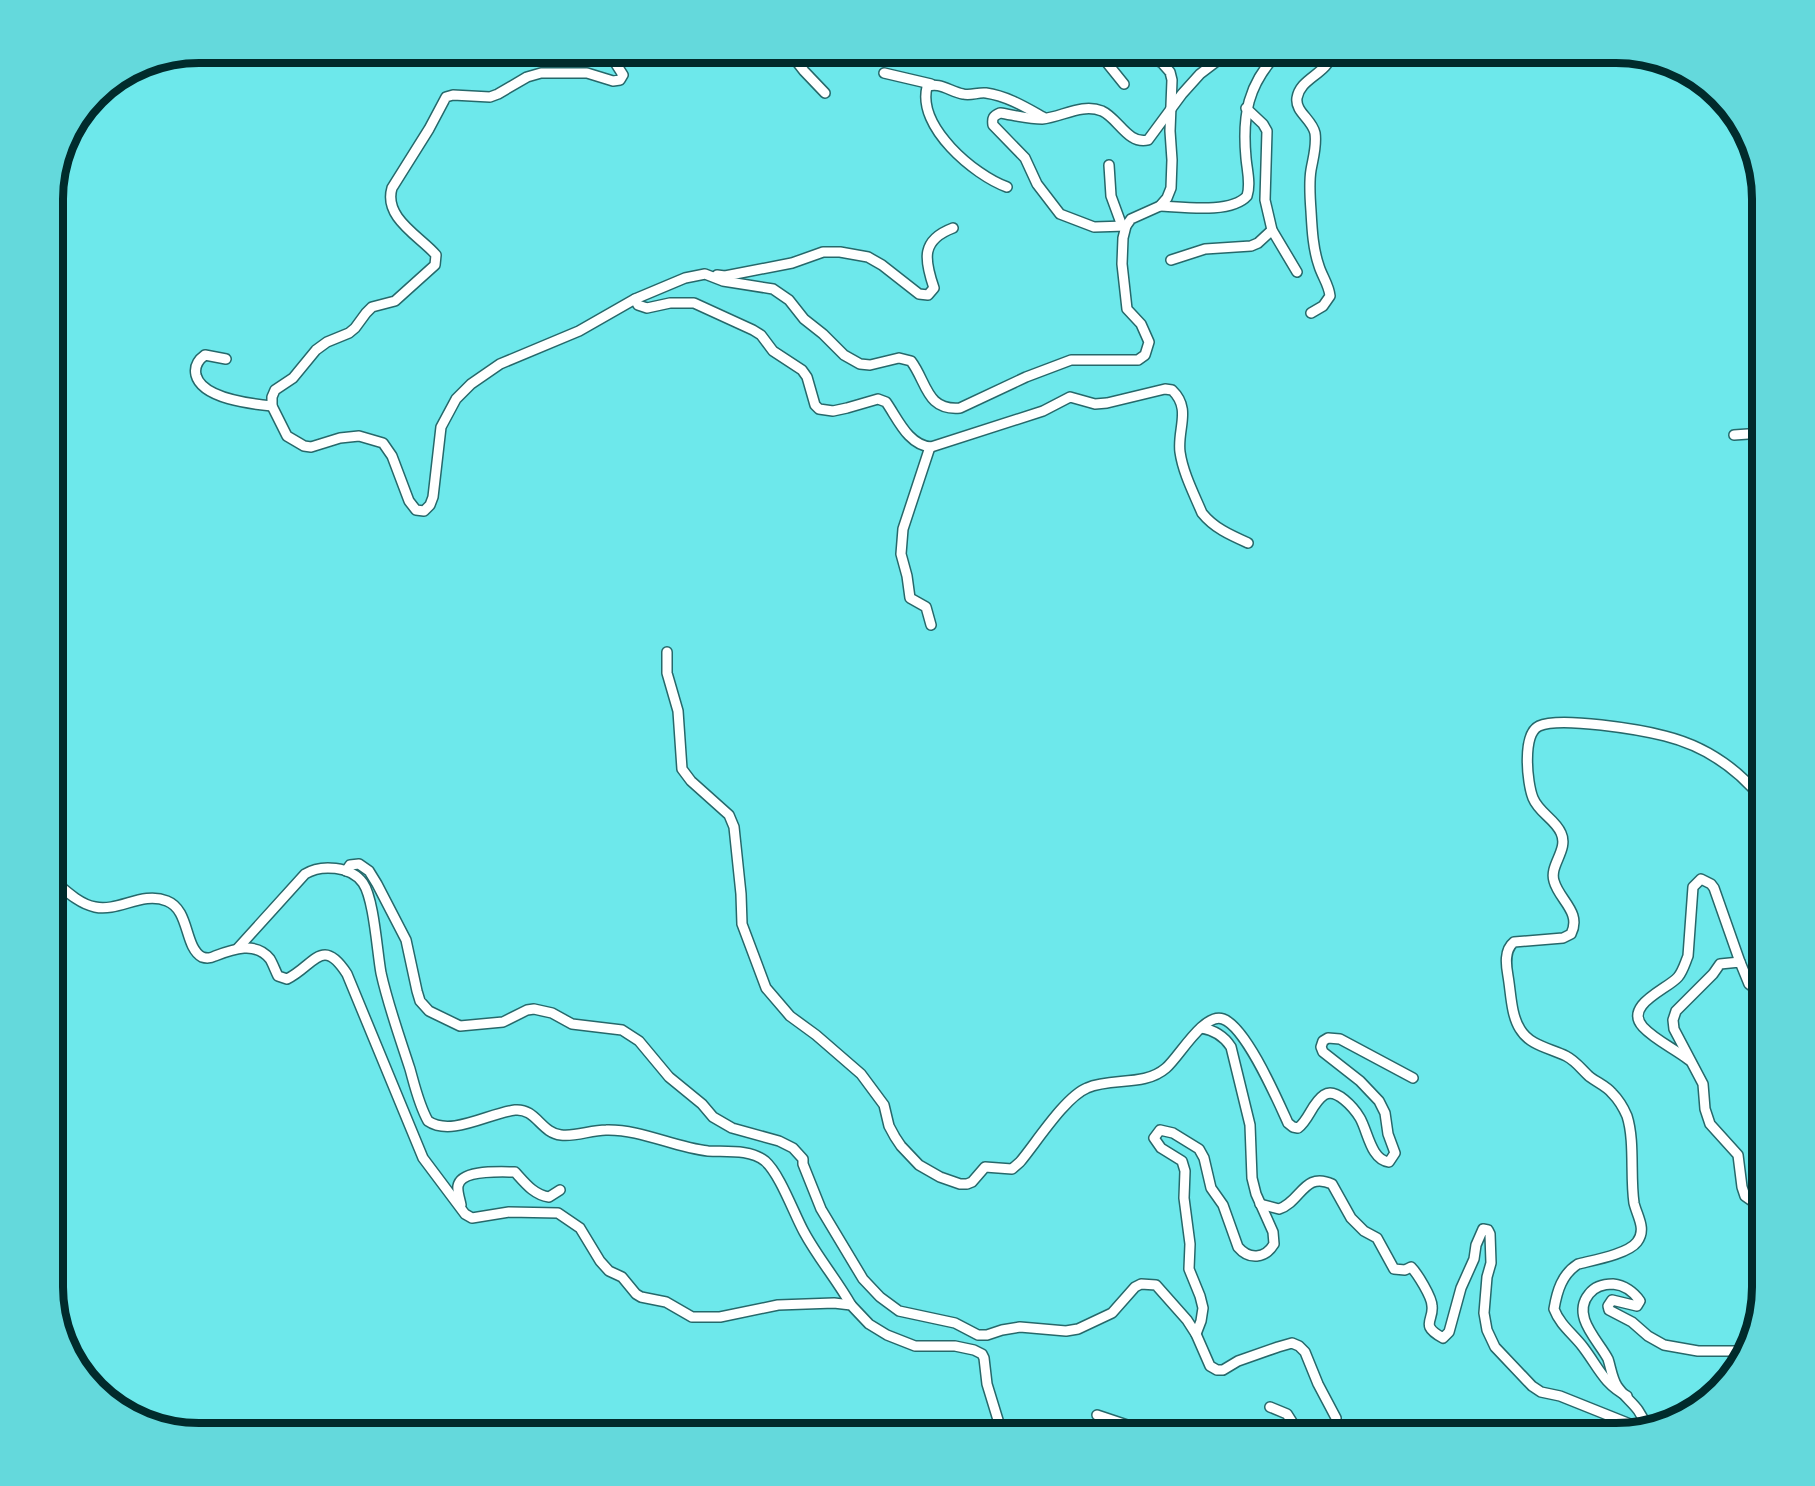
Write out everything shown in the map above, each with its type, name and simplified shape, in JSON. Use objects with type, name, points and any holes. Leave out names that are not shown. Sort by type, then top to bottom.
[{"type":"street","points":[[616,63],[623,75],[621,80],[613,81],[587,73],[541,73],[527,77],[490,97],[453,95],[443,100],[429,129],[390,194],[392,203],[406,229],[436,255],[435,265],[395,302],[372,307],[349,333],[327,342],[316,350],[293,378],[275,390],[272,406],[287,436],[304,446],[311,447],[340,438],[359,436],[383,443],[392,456],[409,501],[416,510],[424,511],[430,505],[433,497],[441,427],[456,399],[471,384],[500,364],[579,331],[635,299],[674,281],[705,273],[725,276],[792,264],[823,252],[840,252],[868,257],[919,294],[928,295],[934,288],[926,263],[929,248],[939,233],[953,228]]},
{"type":"street","points":[[798,63],[825,93]]},
{"type":"street","points":[[1108,63],[1124,84]]},
{"type":"street","points":[[1162,63],[1170,72],[1172,80],[1170,108],[1171,188],[1167,198],[1160,206],[1131,219],[1124,226],[1094,227],[1060,214],[1038,184],[1025,158],[997,131],[992,119],[994,116],[1000,112],[1046,118],[1093,108],[1109,115],[1126,132],[1142,141],[1151,136],[1170,108],[1200,74],[1214,63]]},
{"type":"street","points":[[1160,206],[1220,207],[1244,199],[1249,191],[1244,132],[1246,108],[1250,93],[1268,63]]},
{"type":"street","points":[[1311,313],[1323,306],[1330,296],[1318,265],[1311,209],[1310,171],[1315,144],[1314,130],[1296,104],[1300,88],[1328,63]]},
{"type":"street","points":[[884,73],[968,95],[981,93],[998,95],[1046,118]]},
{"type":"street","points":[[931,84],[927,87],[925,104],[936,129],[958,153],[985,176],[1007,187]]},
{"type":"street","points":[[1246,108],[1267,130],[1265,200],[1272,230],[1297,272]]},
{"type":"street","points":[[705,273],[723,281],[773,289],[784,295],[804,319],[852,361],[865,365],[899,358],[911,361],[933,400],[950,408],[960,408],[1026,377],[1071,360],[1125,361],[1137,360],[1145,355],[1149,342],[1141,324],[1127,309],[1124,295],[1122,264],[1124,226],[1111,196],[1109,165]]},
{"type":"street","points":[[1172,260],[1204,249],[1251,246],[1258,243],[1272,230]]},
{"type":"street","points":[[635,299],[638,305],[647,308],[683,301],[694,303],[746,326],[761,335],[780,357],[802,370],[807,377],[815,405],[819,409],[833,411],[883,399],[910,439],[922,447],[930,447],[1043,411],[1070,397],[1095,404],[1107,403],[1168,388],[1181,401],[1183,409],[1180,451],[1202,513],[1225,533],[1248,543]]},
{"type":"street","points":[[226,358],[205,355],[200,358],[196,365],[196,372],[202,384],[221,396],[247,404],[272,406]]},
{"type":"street","points":[[1734,435],[1752,434]]},
{"type":"street","points":[[930,447],[904,523],[901,554],[908,576],[910,598],[926,607],[931,625]]},
{"type":"street","points":[[667,652],[667,673],[678,711],[681,769],[729,815],[734,826],[742,924],[766,988],[790,1016],[861,1074],[884,1105],[889,1126],[901,1146],[929,1172],[952,1182],[967,1184],[972,1182],[985,1167],[1011,1169],[1020,1162],[1066,1104],[1078,1093],[1088,1087],[1131,1081],[1158,1073],[1166,1068],[1201,1028],[1218,1018],[1225,1019],[1237,1027],[1268,1081],[1288,1123],[1298,1128],[1303,1125],[1325,1094],[1333,1093],[1340,1096],[1360,1118],[1373,1149],[1385,1162],[1389,1162],[1395,1153],[1388,1134],[1383,1107],[1360,1081],[1323,1052],[1323,1041],[1328,1038],[1340,1039],[1413,1078]]},
{"type":"street","points":[[1627,1396],[1607,1383],[1583,1347],[1558,1318],[1554,1309],[1565,1275],[1571,1269],[1578,1264],[1629,1249],[1637,1242],[1641,1233],[1633,1192],[1626,1114],[1613,1093],[1604,1085],[1565,1056],[1529,1040],[1516,1022],[1507,968],[1509,946],[1514,942],[1563,938],[1571,934],[1575,921],[1573,913],[1554,882],[1552,874],[1563,842],[1562,834],[1533,798],[1529,776],[1529,739],[1538,726],[1550,723],[1625,729],[1666,736],[1702,748],[1741,776],[1752,788]]},
{"type":"street","points":[[346,871],[350,866],[359,864],[369,871],[377,884],[406,940],[420,1001],[429,1011],[460,1026],[502,1022],[534,1009],[552,1013],[572,1024],[622,1030],[639,1041],[669,1077],[702,1104],[713,1117],[732,1128],[779,1141],[793,1148],[803,1159],[821,1209],[863,1279],[880,1297],[899,1311],[955,1323],[978,1335],[1020,1327],[1066,1331],[1078,1329],[1102,1319],[1117,1309],[1134,1287],[1149,1283],[1163,1291],[1196,1334],[1210,1366],[1217,1370],[1223,1370],[1238,1361],[1278,1347],[1292,1343],[1299,1346],[1305,1352],[1318,1384],[1336,1418],[1336,1423]]},
{"type":"street","points":[[238,948],[305,874],[314,869],[346,871],[357,876],[364,885],[373,917],[382,974],[397,1029],[428,1121],[434,1126],[450,1126],[476,1122],[491,1114],[523,1110],[530,1113],[552,1133],[562,1136],[606,1130],[644,1134],[704,1150],[757,1156],[764,1160],[774,1172],[804,1232],[850,1305],[869,1324],[887,1335],[915,1346],[962,1347],[982,1354],[998,1423]]},
{"type":"street","points":[[1693,1063],[1644,1028],[1639,1018],[1642,1006],[1677,978],[1684,965],[1688,956],[1694,886],[1701,879],[1714,888],[1740,962],[1752,986]]},
{"type":"street","points":[[63,888],[83,903],[94,907],[116,906],[149,898],[166,900],[175,906],[181,915],[194,947],[201,956],[209,959],[238,948],[248,947],[261,951],[270,960],[278,976],[287,979],[325,954],[340,962],[423,1158],[462,1207]]},
{"type":"street","points":[[1740,962],[1720,964],[1713,975],[1676,1011],[1673,1020],[1674,1029],[1703,1084],[1707,1118],[1738,1155],[1742,1187],[1745,1196],[1752,1201]]},
{"type":"street","points":[[1196,1334],[1203,1308],[1189,1269],[1190,1244],[1184,1198],[1185,1171],[1182,1161],[1156,1143],[1154,1138],[1156,1134],[1160,1130],[1173,1133],[1200,1149],[1211,1188],[1223,1205],[1238,1247],[1242,1252],[1252,1257],[1261,1256],[1270,1252],[1274,1244],[1273,1232],[1252,1179],[1250,1125],[1232,1047],[1226,1039],[1215,1032],[1201,1028]]},
{"type":"street","points":[[560,1190],[549,1197],[541,1196],[528,1187],[514,1172],[470,1174],[464,1176],[458,1186],[465,1214],[472,1218],[508,1212],[558,1213],[580,1228],[604,1266],[622,1277],[636,1294],[666,1302],[692,1317],[720,1317],[755,1309],[802,1303],[850,1305]]},
{"type":"street","points":[[1260,1204],[1279,1209],[1291,1203],[1312,1182],[1318,1180],[1332,1184],[1351,1218],[1364,1231],[1377,1238],[1395,1269],[1405,1270],[1411,1267],[1417,1273],[1433,1308],[1429,1326],[1443,1338],[1449,1332],[1461,1288],[1474,1259],[1480,1231],[1488,1230],[1491,1263],[1487,1277],[1484,1313],[1487,1330],[1495,1347],[1532,1386],[1541,1392],[1560,1396],[1626,1422]]},
{"type":"street","points":[[1644,1420],[1641,1413],[1617,1385],[1607,1359],[1587,1327],[1582,1308],[1590,1291],[1599,1286],[1620,1285],[1633,1293],[1640,1301],[1637,1306],[1612,1300],[1608,1306],[1609,1310],[1632,1322],[1648,1336],[1664,1345],[1687,1350],[1736,1351]]},
{"type":"street","points":[[1270,1407],[1287,1414],[1292,1423]]},
{"type":"street","points":[[1097,1415],[1121,1423]]}]
